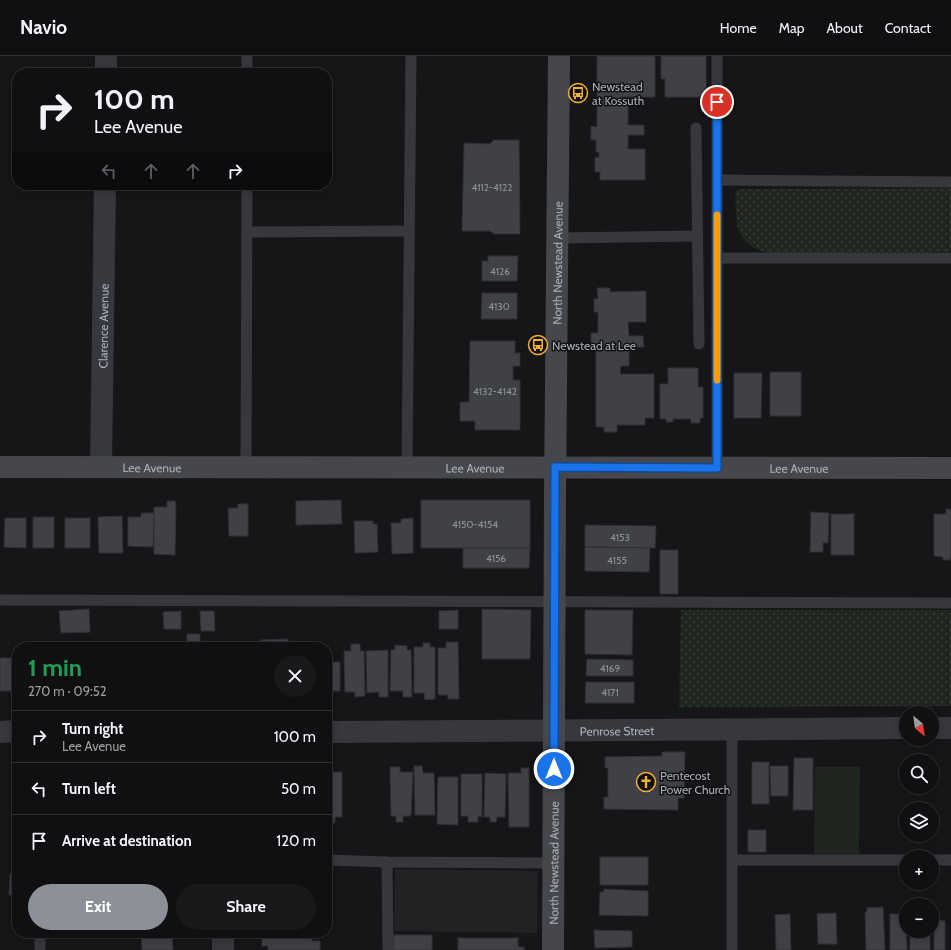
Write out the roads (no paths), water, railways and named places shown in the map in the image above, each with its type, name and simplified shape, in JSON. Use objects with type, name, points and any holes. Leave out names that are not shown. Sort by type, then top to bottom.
[{"type":"street","points":[[106,56],[106,68]]},
{"type":"street","name":"North Newstead Avenue","points":[[553,950],[555,467],[560,56]]},
{"type":"street","name":"Clarence Avenue","points":[[100,467],[104,190]]},
{"type":"street","name":"Lee Avenue","points":[[0,467],[951,468]]},
{"type":"street","name":"Penrose Street","points":[[332,732],[554,732],[899,728]]},
{"type":"street","points":[[939,728],[951,728]]},
{"type":"street","points":[[0,732],[12,732]]},
{"type":"street","points":[[223,938],[223,950]]},
{"type":"lane","points":[[247,56],[247,68]]},
{"type":"lane","points":[[407,467],[411,56]]},
{"type":"lane","points":[[717,56],[717,468]]},
{"type":"lane","points":[[696,128],[696,236],[699,344]]},
{"type":"lane","points":[[717,180],[951,182]]},
{"type":"lane","points":[[246,467],[247,190]]},
{"type":"lane","points":[[247,232],[409,231]]},
{"type":"lane","points":[[558,238],[696,236]]},
{"type":"lane","points":[[717,258],[951,258]]},
{"type":"lane","points":[[0,600],[951,603]]},
{"type":"lane","points":[[732,729],[732,950]]},
{"type":"lane","points":[[332,860],[553,863]]},
{"type":"lane","points":[[732,860],[899,860]]},
{"type":"lane","points":[[939,860],[951,860]]},
{"type":"lane","points":[[386,862],[388,950]]},
{"type":"lane","points":[[40,938],[40,950]]},
{"type":"place","name":"Newstead at Kossuth","points":[[578,93]]},
{"type":"place","name":"Newstead at Lee","points":[[538,345]]},
{"type":"place","name":"Pentecost Power Church","points":[[646,782]]}]
